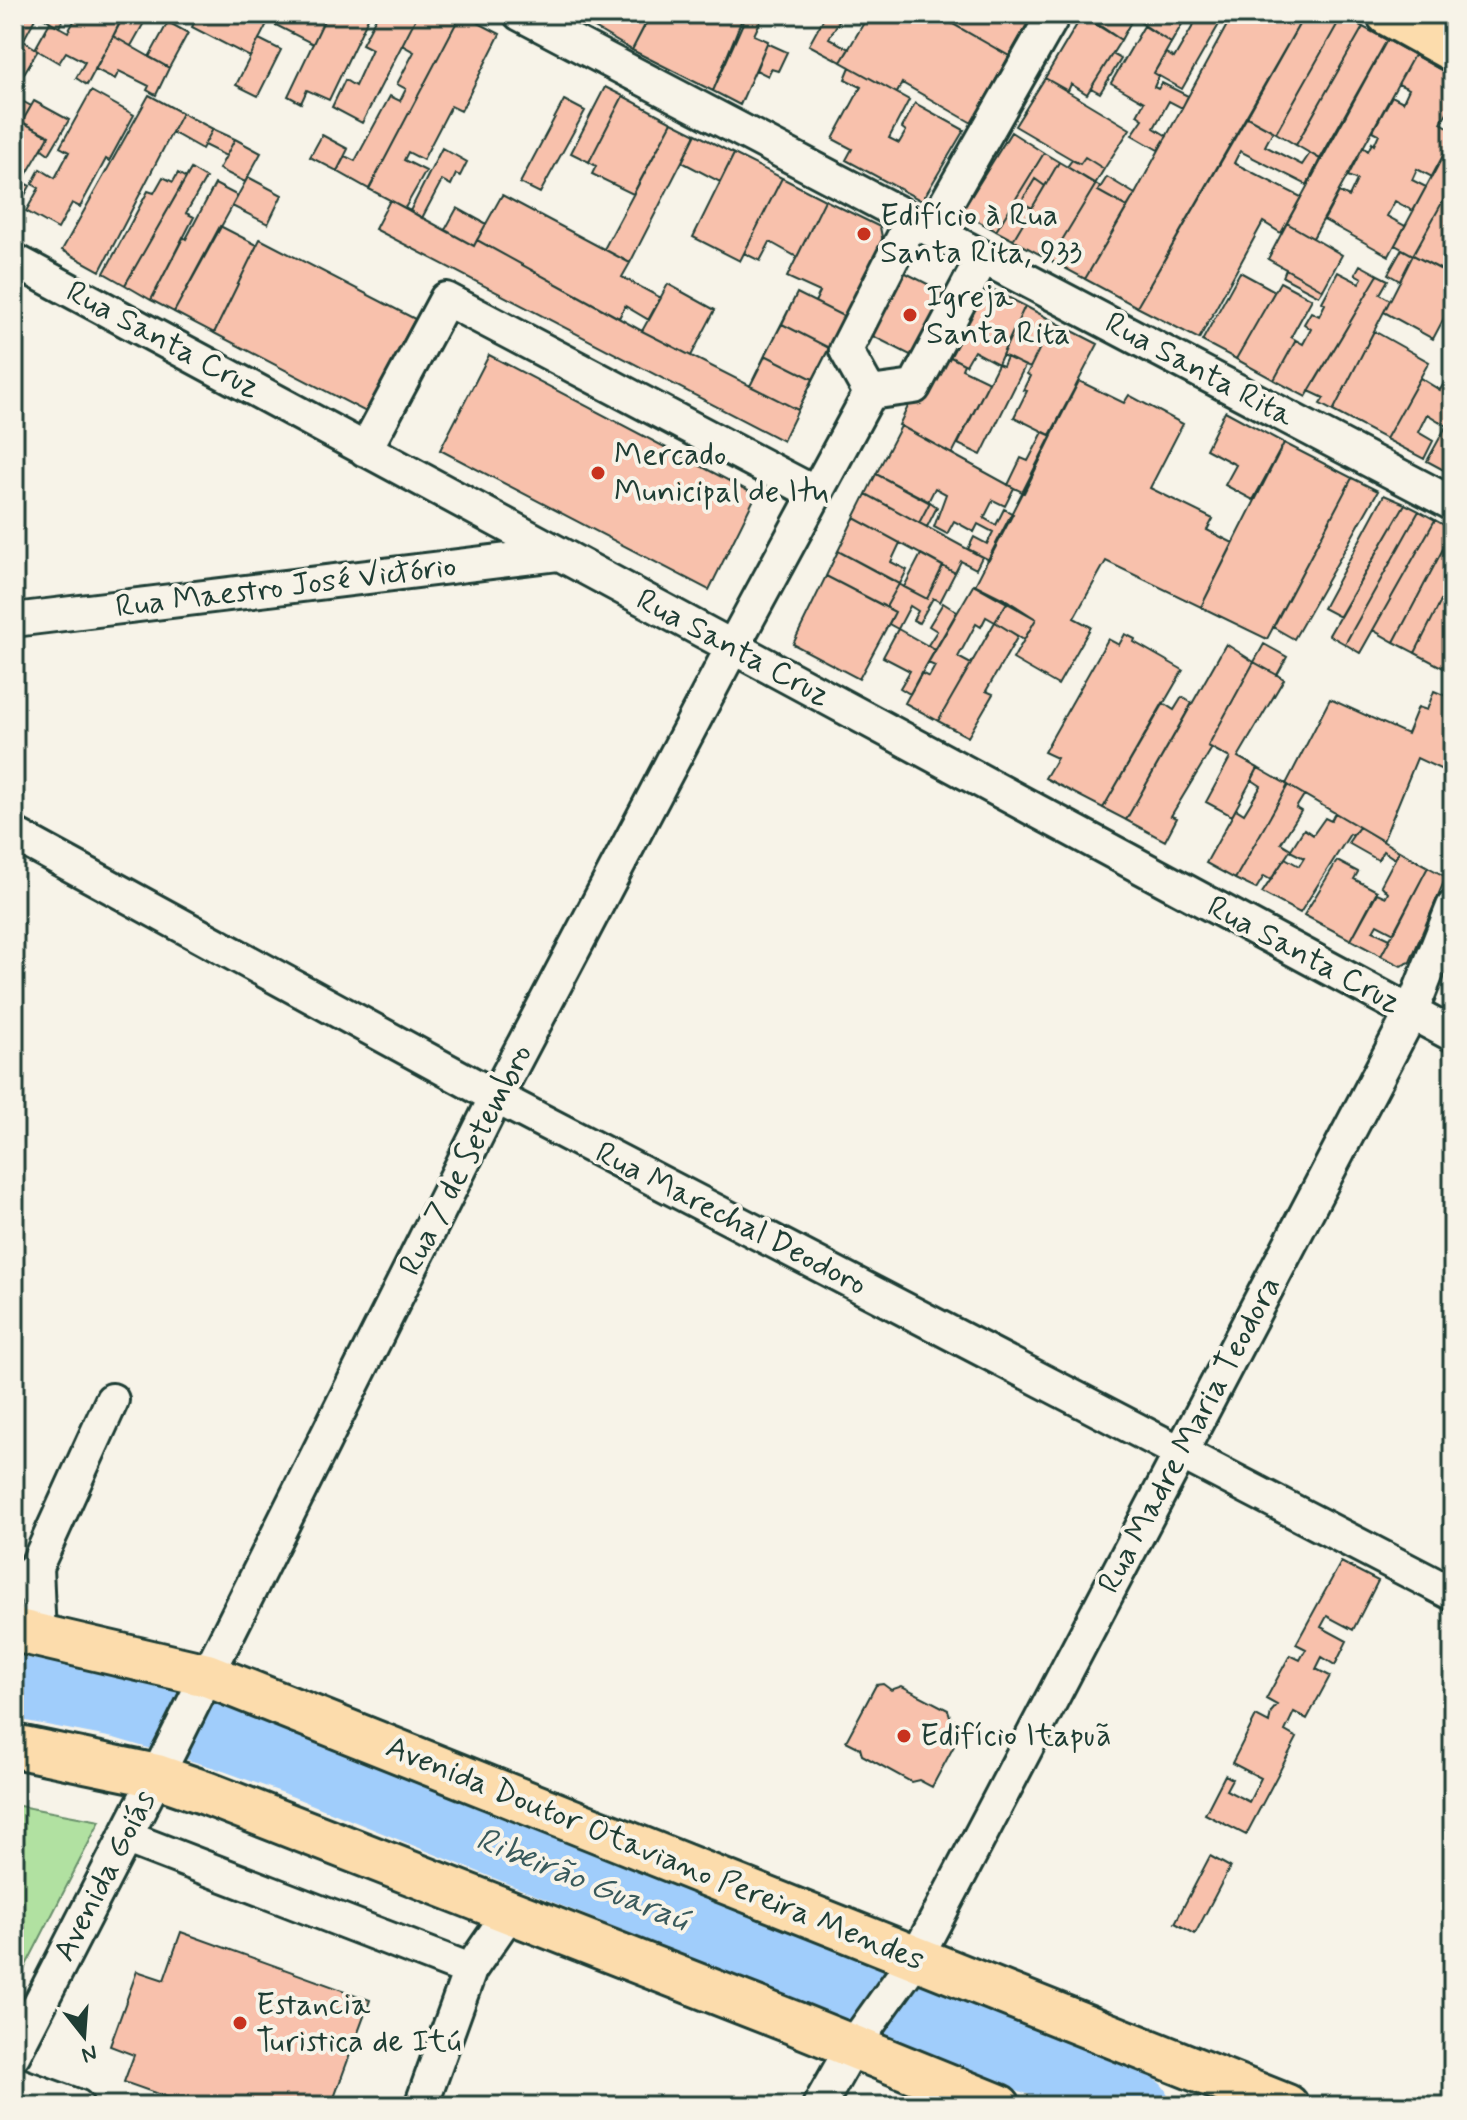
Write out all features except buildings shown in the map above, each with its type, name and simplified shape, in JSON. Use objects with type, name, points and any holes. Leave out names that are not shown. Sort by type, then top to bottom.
[{"type":"main road","points":[[1388,14],[1453,50]]},
{"type":"main road","name":"Avenida Doutor Otaviano Pereira Mendes","points":[[26,1633],[201,1687],[909,1968],[1287,2106]]},
{"type":"main road","points":[[14,1746],[164,1761],[510,1912],[859,2038],[999,2106]]},
{"type":"street","name":"Rua Santa Rita","points":[[520,14],[1453,504]]},
{"type":"street","points":[[983,257],[914,387],[870,393],[846,350],[1054,14]]},
{"type":"street","name":"Rua Santa Cruz","points":[[14,260],[1453,1035]]},
{"type":"street","points":[[365,450],[446,299],[815,493]]},
{"type":"street","name":"Rua 7 de Setembro","points":[[201,1687],[496,1097],[870,393]]},
{"type":"street","name":"Rua Maestro José Victório","points":[[14,620],[558,554]]},
{"type":"street","name":"Rua Marechal Deodoro","points":[[14,834],[496,1097],[1453,1594]]},
{"type":"street","name":"Rua Madre Maria Teodora","points":[[859,2038],[909,1968],[1180,1453],[1411,1013],[1453,907]]},
{"type":"street","points":[[26,1633],[25,1576],[112,1400]]},
{"type":"street","name":"Avenida Goiás","points":[[14,2054],[22,2022],[125,1837],[201,1687]]},
{"type":"street","points":[[125,1837],[470,1970]]},
{"type":"street","points":[[421,2106],[470,1970],[510,1912]]},
{"type":"street","points":[[819,2106],[859,2038]]},
{"type":"street","points":[[14,2083],[77,2106]]},
{"type":"green space","points":[[14,1805],[100,1821],[14,1989]]},
{"type":"waterway","name":"Ribeirão Guaraú","points":[[14,1687],[122,1708],[223,1738],[297,1765],[1139,2106]]},
{"type":"place","name":"Edifício à Rua Santa Rita, 933","points":[[864,234]]},
{"type":"place","name":"Igreja Santa Rita","points":[[910,315]]},
{"type":"place","name":"Mercado Municipal de Itu","points":[[598,473]]},
{"type":"place","name":"Edifício Itapuã","points":[[904,1736]]},
{"type":"place","name":"Estancia Turistica de Itú","points":[[240,2023]]}]
